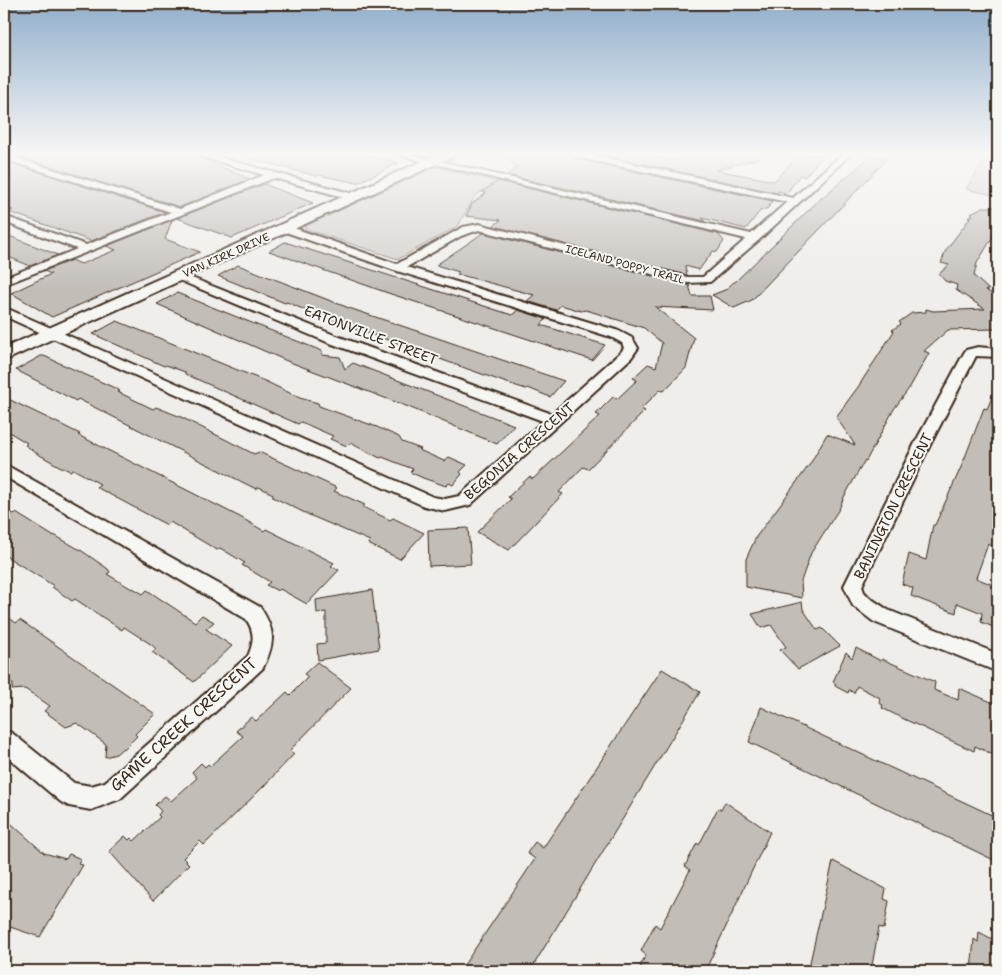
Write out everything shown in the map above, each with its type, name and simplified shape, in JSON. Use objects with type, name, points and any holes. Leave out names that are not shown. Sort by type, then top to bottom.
[{"type":"street","points":[[141,200],[180,212]]},
{"type":"street","points":[[4,282],[211,200]]},
{"type":"street","name":"VAN KIRK DRIVE","points":[[4,355],[346,200]]},
{"type":"street","points":[[591,200],[755,238]]},
{"type":"street","name":"ICELAND POPPY TRAIL","points":[[398,268],[462,231],[479,227],[687,280],[702,281],[710,278],[795,200]]},
{"type":"street","points":[[4,219],[86,249]]},
{"type":"street","name":"BEGONIA CRESCENT","points":[[4,312],[437,504],[454,504],[464,501],[629,352],[631,348],[627,341],[615,334],[398,268],[284,228]]},
{"type":"street","name":"EATONVILLE STREET","points":[[178,276],[332,338],[554,420]]},
{"type":"street","name":"BANINGTON CRESCENT","points":[[998,353],[978,351],[971,353],[924,442],[853,586],[854,596],[864,606],[881,616],[998,663]]},
{"type":"street","name":"GAME CREEK CRESCENT","points":[[4,469],[253,613],[262,626],[263,646],[256,662],[112,791],[91,798],[69,794],[4,740]]},
{"type":"shaded area","points":[[364,200],[473,200],[458,226],[398,259],[305,229],[305,226]]},
{"type":"building","points":[[4,200],[126,200],[165,212],[91,241],[9,212],[13,210],[4,207]]},
{"type":"building","points":[[156,200],[199,200],[180,207]]},
{"type":"building","points":[[224,200],[304,200],[313,203],[232,238],[177,218]]},
{"type":"building","points":[[478,200],[575,200],[718,234],[724,241],[717,252],[713,251],[699,270],[685,266],[687,275],[493,226],[501,220],[466,216],[472,204]]},
{"type":"building","points":[[612,200],[772,201],[768,208],[760,211],[746,229],[702,218],[705,221]]},
{"type":"building","points":[[820,200],[848,200],[752,300],[734,308],[712,295],[725,290],[735,282]]},
{"type":"building","points":[[983,207],[998,207],[998,228],[977,263],[974,276],[989,290],[986,290],[998,298],[998,329],[948,330],[924,351],[929,353],[910,387],[894,409],[839,509],[811,553],[801,581],[802,598],[746,587],[746,559],[756,537],[810,464],[827,434],[855,445],[836,417],[858,387],[894,331],[892,330],[901,324],[899,322],[912,313],[926,312],[926,309],[933,311],[985,309],[956,290],[957,285],[945,281],[939,274],[949,265],[941,263],[946,250],[970,218],[968,217],[973,215],[971,213]]},
{"type":"building","points":[[172,220],[165,239],[200,252],[52,317],[11,293],[51,274],[44,271],[72,260],[81,264],[116,250],[106,246]]},
{"type":"building","points":[[483,233],[689,285],[692,296],[710,296],[713,310],[655,307],[694,338],[686,368],[664,391],[660,390],[641,409],[645,411],[588,469],[583,467],[559,492],[563,494],[509,550],[477,532],[511,499],[508,497],[529,477],[533,479],[600,416],[596,414],[613,397],[617,399],[637,380],[633,378],[648,364],[656,367],[662,343],[644,328],[586,310],[581,311],[561,305],[556,310],[527,301],[534,295],[457,274],[459,272],[436,265]]},
{"type":"building","points":[[4,234],[58,255],[30,266],[4,255]]},
{"type":"building","points":[[285,242],[512,315],[518,310],[546,319],[541,325],[605,345],[592,360],[388,293],[269,251]]},
{"type":"building","points":[[238,265],[349,308],[564,381],[550,397],[413,348],[327,320],[287,302],[285,303],[218,276]]},
{"type":"building","points":[[177,293],[322,351],[322,355],[340,357],[345,369],[353,363],[514,425],[497,444],[406,406],[287,361],[157,304]]},
{"type":"building","points":[[117,321],[267,382],[300,398],[318,403],[319,406],[377,427],[399,437],[402,442],[444,461],[449,457],[467,465],[460,472],[462,474],[453,485],[449,483],[446,486],[423,478],[410,472],[413,469],[382,457],[380,458],[350,443],[347,446],[330,439],[333,436],[301,422],[298,424],[185,374],[185,372],[166,365],[164,366],[93,334]]},
{"type":"building","points":[[41,356],[117,389],[120,391],[118,392],[153,409],[156,407],[181,417],[254,454],[259,452],[337,488],[334,491],[365,505],[363,507],[390,520],[393,518],[424,533],[400,559],[368,544],[370,541],[309,515],[273,497],[273,494],[259,487],[256,489],[78,399],[76,401],[16,370]]},
{"type":"building","points":[[998,383],[998,526],[992,546],[988,544],[976,578],[998,587],[998,629],[981,622],[982,613],[957,603],[956,613],[911,596],[913,588],[902,584],[909,554],[926,560],[933,525],[935,525],[962,465],[984,408],[987,409]]},
{"type":"building","points":[[4,397],[80,434],[78,435],[264,531],[266,529],[334,563],[331,566],[339,570],[307,604],[280,589],[278,591],[266,585],[270,582],[242,565],[245,563],[220,548],[217,550],[170,522],[167,525],[96,487],[100,484],[73,469],[70,471],[31,450],[25,445],[27,443],[4,429]]},
{"type":"building","points":[[4,509],[13,514],[16,513],[82,551],[108,569],[110,572],[107,574],[132,589],[143,594],[147,590],[195,622],[202,615],[214,622],[206,629],[232,646],[194,682],[152,652],[156,649],[152,645],[124,627],[122,630],[75,599],[72,601],[52,587],[54,586],[4,555]]},
{"type":"building","points":[[468,528],[471,564],[429,566],[428,530]]},
{"type":"building","points":[[372,590],[379,649],[318,660],[317,644],[326,643],[326,612],[317,613],[316,600]]},
{"type":"building","points":[[802,602],[803,609],[817,630],[822,628],[840,646],[798,669],[780,650],[786,647],[771,625],[761,628],[752,614]]},
{"type":"building","points":[[4,614],[16,623],[20,620],[155,714],[135,734],[137,736],[124,749],[116,754],[105,757],[106,744],[77,723],[66,727],[44,711],[50,706],[25,689],[12,690],[13,684],[4,677]]},
{"type":"building","points":[[856,648],[881,661],[882,659],[935,682],[934,690],[958,700],[959,688],[998,705],[998,757],[975,746],[974,751],[882,708],[883,705],[879,703],[880,698],[857,686],[854,693],[849,690],[848,693],[835,686],[836,684],[833,682],[846,652],[852,658]]},
{"type":"building","points":[[317,662],[351,688],[290,750],[294,754],[263,787],[204,845],[200,841],[183,858],[189,864],[153,901],[109,851],[125,836],[129,840],[131,838],[134,841],[160,817],[158,815],[161,811],[155,805],[165,796],[171,801],[197,778],[192,772],[201,763],[205,767],[208,764],[210,766],[243,736],[236,731],[251,717],[256,721],[287,692],[290,695],[308,677],[304,674]]},
{"type":"building","points":[[662,669],[700,692],[530,971],[460,971],[535,859],[527,853],[535,842],[543,848]]},
{"type":"building","points":[[761,707],[998,818],[998,862],[749,742]]},
{"type":"building","points":[[725,802],[770,832],[705,971],[647,971],[640,966],[646,955],[641,951],[655,924],[660,928],[690,870],[685,866],[697,843],[699,845],[718,808],[721,810]]},
{"type":"building","points":[[4,817],[44,853],[66,859],[69,854],[81,859],[78,864],[83,865],[40,937],[4,925]]},
{"type":"building","points":[[833,861],[886,889],[884,899],[889,901],[884,929],[879,927],[871,971],[808,971]]},
{"type":"building","points":[[979,932],[998,942],[998,971],[971,971],[974,939],[978,942]]}]
